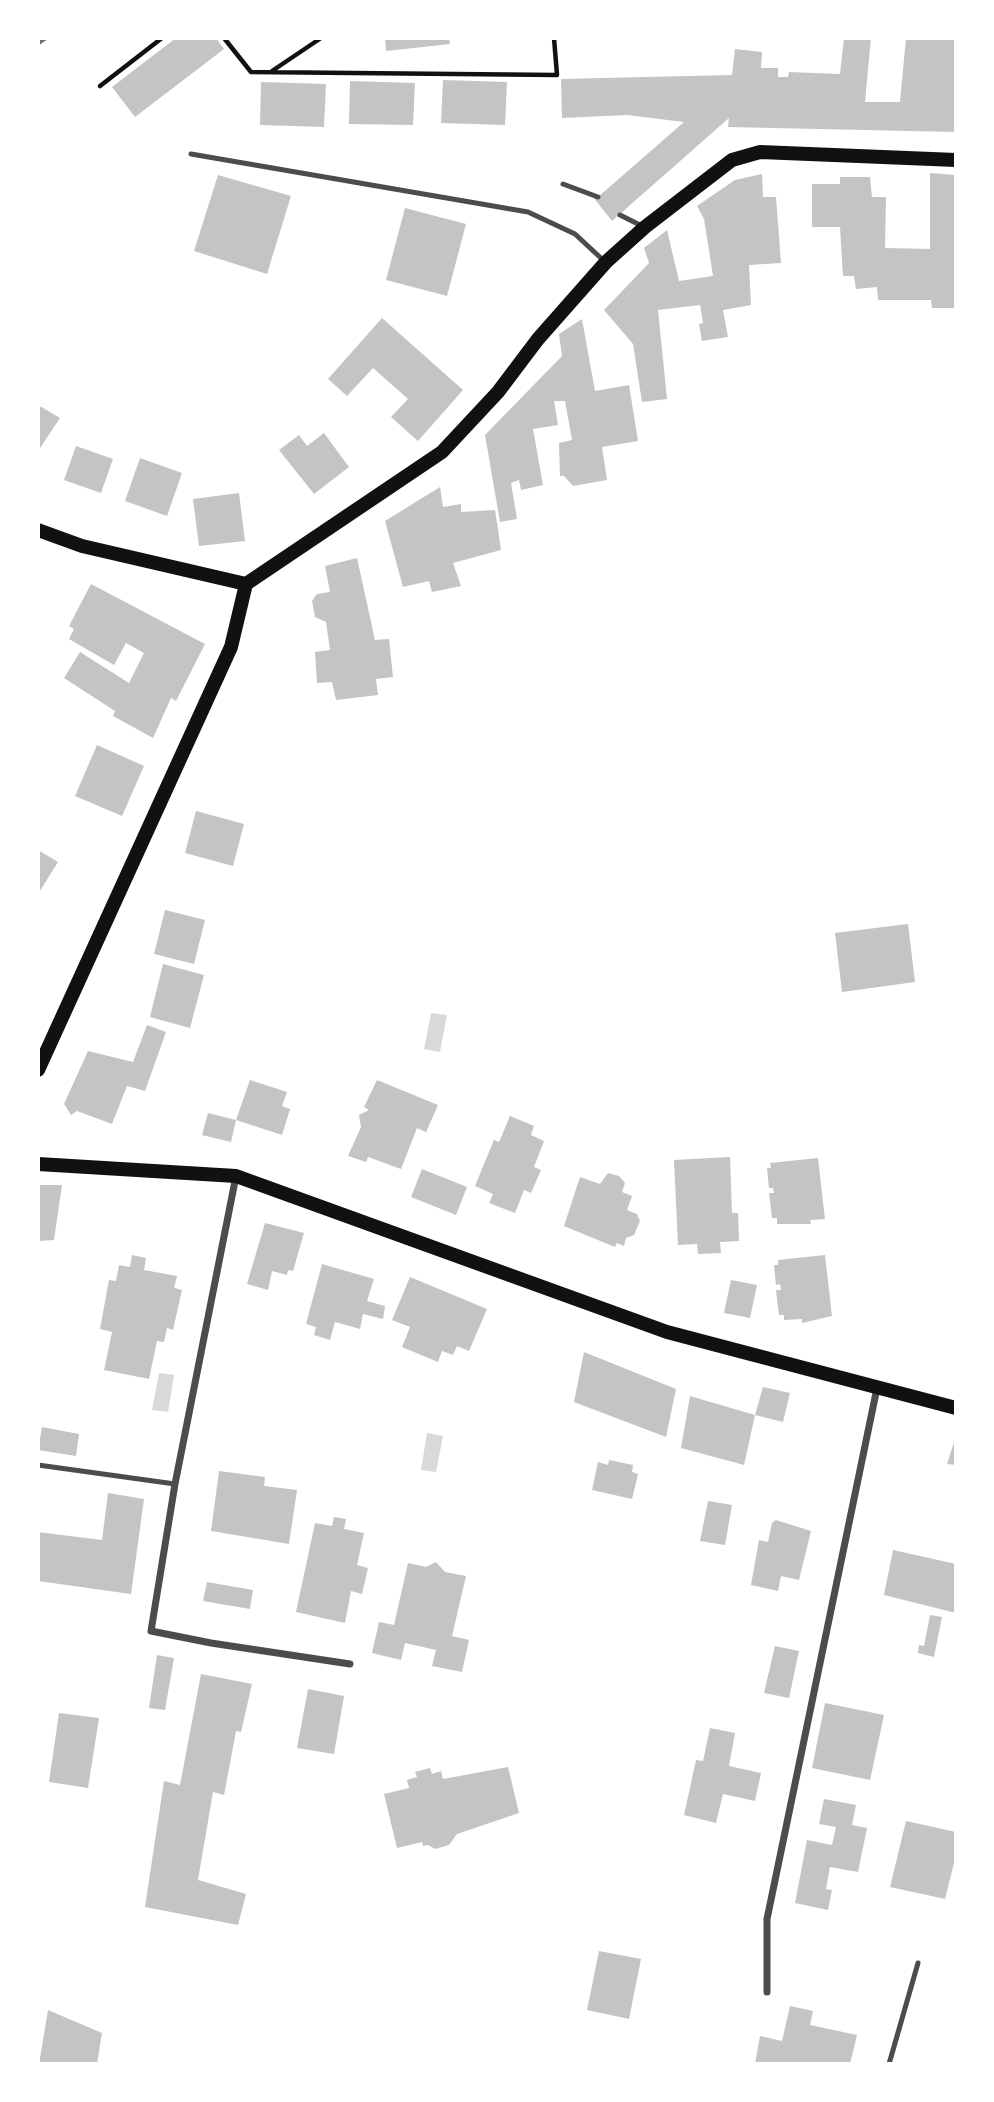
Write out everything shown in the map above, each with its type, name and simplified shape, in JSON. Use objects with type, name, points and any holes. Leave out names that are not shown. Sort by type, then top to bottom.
[{"type":"main road","points":[[38,1070],[231,647],[246,584],[442,452],[498,392],[538,339],[606,262],[645,227],[732,160],[760,152],[956,160]]},
{"type":"main road","points":[[38,530],[82,545],[246,584]]},
{"type":"main road","points":[[38,1164],[236,1177],[667,1332],[956,1408]]},
{"type":"street","points":[[236,1177],[175,1484],[151,1631],[350,1664]]},
{"type":"street","points":[[767,1992],[766,1919],[877,1388]]},
{"type":"lane","points":[[191,154],[528,212],[575,234],[606,262]]},
{"type":"lane","points":[[563,184],[598,197]]},
{"type":"lane","points":[[620,215],[645,227]]},
{"type":"lane","points":[[38,1465],[175,1484]]},
{"type":"lane","points":[[889,2063],[918,1963]]},
{"type":"path","points":[[100,86],[162,38]]},
{"type":"path","points":[[224,38],[251,72],[557,75],[554,38]]},
{"type":"path","points":[[271,72],[321,38]]},
{"type":"shaded area","points":[[431,1013],[447,1015],[440,1052],[424,1049]]},
{"type":"shaded area","points":[[159,1373],[174,1375],[168,1412],[152,1410]]},
{"type":"shaded area","points":[[427,1433],[443,1436],[436,1472],[421,1470]]},
{"type":"building","points":[[176,38],[216,38],[224,49],[135,117],[112,87]]},
{"type":"building","points":[[385,38],[449,38],[450,44],[386,51]]},
{"type":"building","points":[[844,38],[871,38],[865,102],[900,102],[906,38],[956,38],[956,132],[728,127],[729,118],[612,221],[593,197],[598,197],[684,122],[627,115],[562,118],[561,79],[732,75],[735,49],[762,52],[761,68],[778,68],[778,77],[788,77],[789,72],[840,74]]},
{"type":"building","points":[[443,80],[507,82],[505,125],[441,123]]},
{"type":"building","points":[[350,81],[415,83],[413,125],[349,124]]},
{"type":"building","points":[[261,82],[326,84],[324,127],[260,125]]},
{"type":"building","points":[[930,173],[956,175],[956,308],[932,308],[931,300],[878,300],[877,287],[856,289],[854,276],[843,276],[840,227],[812,227],[812,184],[840,184],[840,177],[870,177],[872,197],[886,197],[885,248],[930,249]]},
{"type":"building","points":[[762,174],[763,197],[776,197],[781,263],[749,265],[751,305],[723,310],[728,337],[702,341],[700,305],[658,310],[667,399],[642,402],[633,344],[604,310],[649,263],[644,248],[667,230],[679,281],[713,276],[704,219],[697,206],[735,180]]},
{"type":"building","points":[[218,175],[291,196],[267,274],[194,251]]},
{"type":"building","points":[[405,208],[466,224],[447,296],[386,280]]},
{"type":"building","points":[[382,318],[463,390],[418,441],[391,417],[408,399],[373,368],[347,396],[328,379]]},
{"type":"building","points":[[582,319],[595,391],[629,385],[638,441],[602,447],[607,480],[573,486],[564,476],[560,476],[559,443],[572,440],[565,401],[554,401],[558,425],[533,429],[543,485],[521,490],[519,480],[511,483],[517,519],[500,522],[485,435],[562,356],[559,334]]},
{"type":"building","points":[[38,405],[60,418],[38,451]]},
{"type":"building","points":[[324,433],[349,467],[314,494],[279,450],[299,435],[307,446]]},
{"type":"building","points":[[76,446],[113,459],[101,493],[64,480]]},
{"type":"building","points":[[140,458],[182,473],[167,516],[125,501]]},
{"type":"building","points":[[440,487],[443,507],[461,504],[461,512],[495,510],[501,550],[453,563],[461,586],[432,592],[429,581],[403,587],[385,521]]},
{"type":"building","points":[[239,493],[245,541],[199,546],[193,499]]},
{"type":"building","points":[[357,558],[375,640],[389,639],[393,677],[376,679],[378,695],[336,700],[332,682],[317,683],[315,652],[330,650],[326,622],[315,617],[312,601],[317,594],[330,592],[325,566]]},
{"type":"building","points":[[91,584],[205,644],[176,701],[171,698],[153,738],[113,716],[115,711],[64,678],[80,652],[129,683],[144,653],[126,643],[114,665],[69,639],[74,629],[69,626]]},
{"type":"building","points":[[97,745],[144,766],[122,816],[75,796]]},
{"type":"building","points":[[196,811],[244,824],[233,866],[185,853]]},
{"type":"building","points":[[38,850],[58,862],[38,894]]},
{"type":"building","points":[[165,910],[205,920],[194,964],[154,954]]},
{"type":"building","points":[[908,924],[915,982],[842,992],[835,933]]},
{"type":"building","points":[[163,964],[204,975],[190,1028],[150,1017]]},
{"type":"building","points":[[147,1025],[166,1032],[145,1091],[127,1086],[112,1124],[77,1111],[71,1115],[64,1104],[88,1051],[133,1062]]},
{"type":"building","points":[[250,1080],[287,1092],[282,1106],[290,1109],[282,1135],[236,1120]]},
{"type":"building","points":[[377,1080],[438,1105],[426,1132],[417,1128],[401,1169],[368,1157],[366,1162],[348,1156],[361,1127],[359,1115],[369,1110],[364,1107]]},
{"type":"building","points":[[208,1113],[236,1120],[231,1142],[202,1135]]},
{"type":"building","points":[[510,1116],[534,1126],[531,1135],[544,1141],[534,1167],[541,1170],[531,1193],[524,1190],[515,1213],[489,1203],[493,1194],[475,1186],[494,1140],[499,1142]]},
{"type":"building","points":[[730,1157],[732,1213],[738,1213],[739,1241],[720,1242],[721,1253],[698,1254],[697,1244],[678,1245],[674,1160]]},
{"type":"building","points":[[818,1158],[825,1219],[810,1220],[811,1224],[777,1224],[777,1218],[772,1218],[769,1193],[774,1193],[773,1188],[769,1188],[767,1168],[771,1168],[770,1163]]},
{"type":"building","points":[[422,1169],[467,1187],[456,1215],[411,1197]]},
{"type":"building","points":[[608,1173],[619,1176],[625,1183],[622,1192],[632,1196],[627,1210],[637,1214],[640,1221],[634,1235],[626,1238],[624,1246],[617,1243],[615,1247],[564,1226],[580,1177],[600,1184]]},
{"type":"building","points":[[38,1185],[62,1185],[54,1240],[38,1241]]},
{"type":"building","points":[[265,1223],[304,1233],[293,1271],[288,1270],[287,1275],[272,1271],[268,1290],[247,1284]]},
{"type":"building","points":[[132,1255],[146,1258],[144,1270],[177,1276],[174,1288],[182,1290],[173,1330],[167,1328],[164,1342],[157,1341],[149,1379],[104,1370],[112,1332],[100,1329],[109,1280],[116,1281],[119,1265],[130,1267]]},
{"type":"building","points":[[825,1255],[832,1316],[802,1323],[802,1319],[784,1320],[784,1315],[779,1315],[776,1290],[781,1290],[780,1284],[776,1285],[774,1265],[778,1265],[778,1260]]},
{"type":"building","points":[[322,1264],[374,1279],[367,1301],[385,1306],[383,1319],[363,1314],[360,1329],[335,1322],[330,1340],[314,1335],[316,1327],[306,1324]]},
{"type":"building","points":[[410,1277],[487,1309],[469,1351],[457,1346],[453,1355],[442,1351],[438,1362],[402,1347],[410,1327],[392,1320]]},
{"type":"building","points":[[731,1280],[757,1285],[750,1318],[724,1313]]},
{"type":"building","points":[[584,1352],[676,1389],[666,1437],[574,1402]]},
{"type":"building","points":[[763,1387],[790,1393],[783,1422],[755,1415]]},
{"type":"building","points":[[690,1396],[755,1415],[744,1465],[681,1448]]},
{"type":"building","points":[[42,1427],[79,1434],[76,1456],[38,1450]]},
{"type":"building","points":[[956,1436],[956,1465],[947,1464]]},
{"type":"building","points":[[609,1460],[633,1465],[632,1472],[638,1474],[632,1499],[592,1490],[598,1462],[608,1465]]},
{"type":"building","points":[[219,1471],[265,1477],[264,1486],[297,1490],[289,1544],[211,1531]]},
{"type":"building","points":[[108,1493],[144,1499],[131,1594],[38,1581],[38,1532],[102,1540]]},
{"type":"building","points":[[708,1501],[732,1505],[725,1545],[700,1541]]},
{"type":"building","points":[[334,1517],[346,1519],[344,1529],[364,1533],[357,1565],[368,1568],[362,1594],[351,1591],[345,1623],[296,1612],[315,1523],[332,1526]]},
{"type":"building","points":[[776,1520],[811,1531],[799,1580],[781,1576],[778,1591],[751,1585],[759,1540],[768,1542],[772,1523]]},
{"type":"building","points":[[893,1550],[956,1564],[956,1613],[884,1595]]},
{"type":"building","points":[[436,1562],[445,1572],[466,1576],[452,1636],[469,1640],[462,1672],[432,1666],[436,1650],[405,1643],[401,1660],[372,1653],[379,1622],[394,1625],[408,1563],[426,1567]]},
{"type":"building","points":[[207,1582],[253,1590],[250,1609],[203,1601]]},
{"type":"building","points":[[930,1615],[942,1617],[934,1657],[918,1653],[919,1645],[924,1646]]},
{"type":"building","points":[[775,1646],[799,1651],[789,1698],[764,1693]]},
{"type":"building","points":[[157,1655],[174,1658],[165,1710],[149,1708]]},
{"type":"building","points":[[201,1674],[252,1684],[241,1732],[236,1731],[224,1795],[213,1792],[198,1880],[246,1894],[238,1925],[145,1907],[164,1781],[180,1785]]},
{"type":"building","points":[[308,1689],[344,1696],[334,1754],[297,1748]]},
{"type":"building","points":[[825,1703],[884,1715],[870,1780],[812,1768]]},
{"type":"building","points":[[59,1713],[99,1718],[88,1788],[49,1782]]},
{"type":"building","points":[[710,1728],[735,1733],[729,1766],[761,1773],[755,1801],[723,1794],[716,1823],[684,1815],[696,1760],[703,1761]]},
{"type":"building","points":[[508,1767],[519,1813],[457,1834],[449,1845],[435,1849],[428,1845],[423,1846],[422,1842],[397,1848],[384,1794],[409,1788],[407,1780],[417,1777],[415,1772],[430,1768],[432,1774],[441,1771],[443,1779]]},
{"type":"building","points":[[824,1799],[856,1805],[852,1825],[867,1828],[858,1872],[830,1867],[826,1889],[832,1890],[828,1910],[795,1903],[807,1840],[832,1845],[836,1827],[819,1824]]},
{"type":"building","points":[[906,1821],[956,1832],[956,1855],[945,1899],[890,1887]]},
{"type":"building","points":[[599,1951],[641,1959],[629,2019],[587,2010]]},
{"type":"building","points":[[790,2006],[813,2011],[810,2025],[857,2035],[850,2064],[755,2064],[760,2036],[782,2041]]},
{"type":"building","points":[[48,2010],[102,2033],[97,2064],[39,2064]]},
{"type":"railway","points":[[38,43],[45,38]]}]
